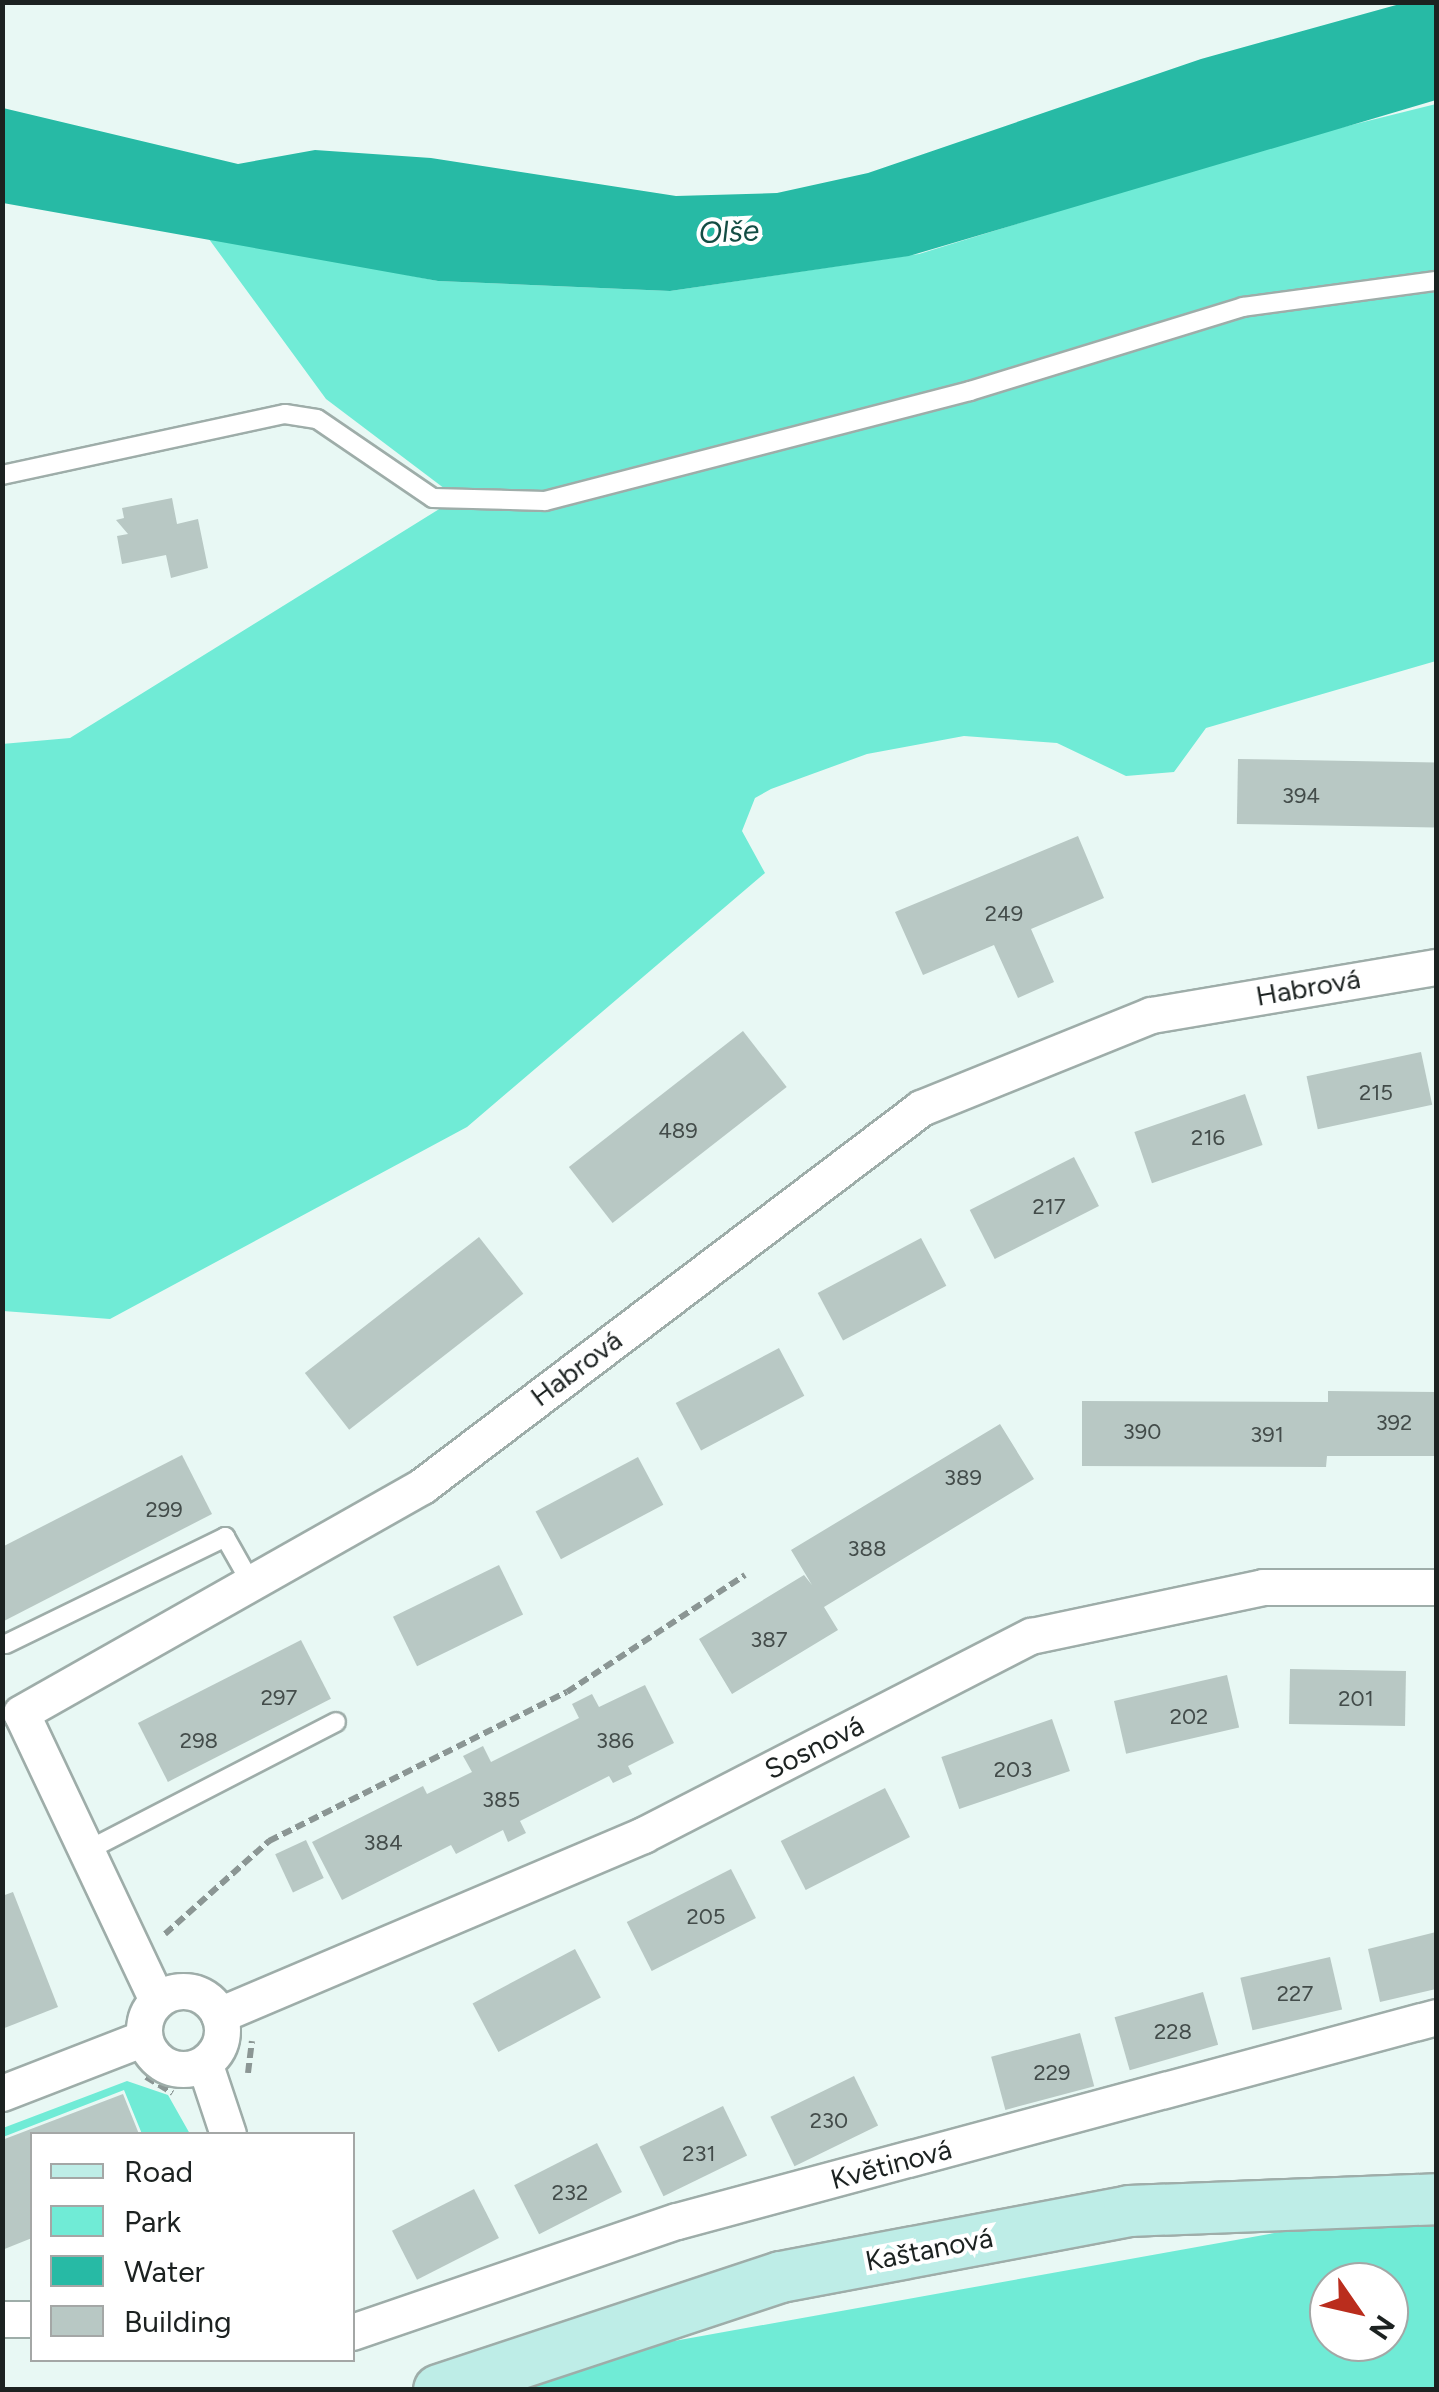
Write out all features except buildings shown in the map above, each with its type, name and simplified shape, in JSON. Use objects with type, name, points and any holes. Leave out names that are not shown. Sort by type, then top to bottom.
[{"type":"street","name":"Habrová","points":[[156,1998],[21,1713],[422,1486],[921,1108],[1151,1015],[1436,967]]},
{"type":"street","name":"Sosnová","points":[[219,2016],[643,1835],[1031,1636],[1262,1587],[1430,1581]]},
{"type":"street","points":[[186,1995],[219,2016],[226,2040],[205,2066],[160,2057],[142,2039],[142,2012],[156,1998],[186,1995]]},
{"type":"street","name":"Květinová","points":[[355,2331],[677,2221],[1436,2018]]},
{"type":"street","points":[[2,2093],[142,2039]]},
{"type":"street","points":[[205,2066],[227,2132]]},
{"type":"street","name":"Kaštanová","points":[[439,2390],[780,2276],[1129,2211],[1436,2198]]},
{"type":"street","points":[[2,2319],[30,2318]]},
{"type":"lane","points":[[2,475],[285,414],[316,419],[432,498],[545,501],[970,391],[1243,306],[1436,280]]},
{"type":"lane","points":[[6,1644],[225,1537],[251,1583]]},
{"type":"lane","points":[[88,1850],[336,1722]]},
{"type":"path","points":[[135,1954],[269,1840],[566,1692],[744,1575]]},
{"type":"path","points":[[139,2076],[178,2098]]},
{"type":"green space","points":[[1436,104],[1436,661],[1206,728],[1174,772],[1126,776],[1057,743],[964,736],[867,754],[771,789],[755,798],[742,831],[765,873],[467,1127],[110,1319],[3,1311],[2,744],[70,738],[457,498],[326,399],[206,235],[438,281],[670,291],[919,254],[1279,143]]},
{"type":"green space","points":[[127,2081],[168,2095],[189,2132],[141,2132],[124,2090],[3,2137],[3,2128]]},
{"type":"green space","points":[[1436,2204],[1436,2389],[516,2390],[602,2354]]},
{"type":"water","name":"Olše","points":[[1407,2],[1436,3],[1436,100],[909,256],[670,291],[438,281],[3,203],[3,108],[238,164],[315,150],[431,158],[676,196],[777,193],[868,173],[1201,59]]}]
